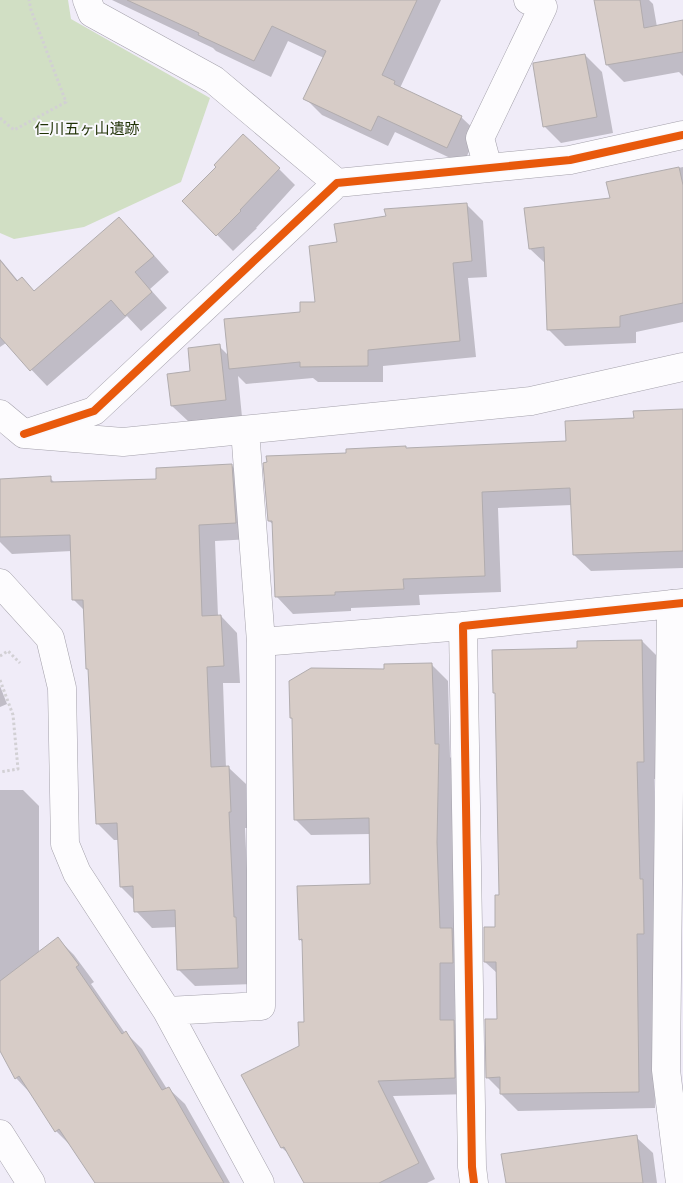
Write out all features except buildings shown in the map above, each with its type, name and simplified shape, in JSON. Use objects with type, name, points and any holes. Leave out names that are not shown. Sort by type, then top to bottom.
[{"type":"street","points":[[87,0],[92,13],[214,80],[336,183]]},
{"type":"street","points":[[488,168],[480,138],[543,7],[528,0]]},
{"type":"street","points":[[24,434],[94,411],[336,183],[570,160],[683,135]]},
{"type":"street","points":[[0,414],[24,434],[123,442],[531,401],[683,367]]},
{"type":"street","points":[[167,1010],[261,1006],[261,642],[245,430]]},
{"type":"street","points":[[0,583],[50,638],[62,688],[65,844],[77,873],[167,1010],[260,1183]]},
{"type":"street","points":[[261,642],[463,626],[677,604],[666,1070],[680,1183]]},
{"type":"street","points":[[463,626],[472,1167],[474,1183]]},
{"type":"street","points":[[0,1134],[30,1183]]},
{"type":"path","points":[[0,118],[14,130],[66,102],[31,10],[29,0]]},
{"type":"path","points":[[0,680],[13,715],[18,769],[0,772]]},
{"type":"green space","name":"仁川五ヶ山遺跡","points":[[0,0],[68,0],[71,19],[210,98],[181,182],[84,227],[14,239],[0,233]]},
{"type":"cycle path","points":[[24,434],[94,411],[337,183],[570,160],[683,135]]},
{"type":"cycle path","points":[[474,1183],[472,1167],[463,626],[683,603]]}]
